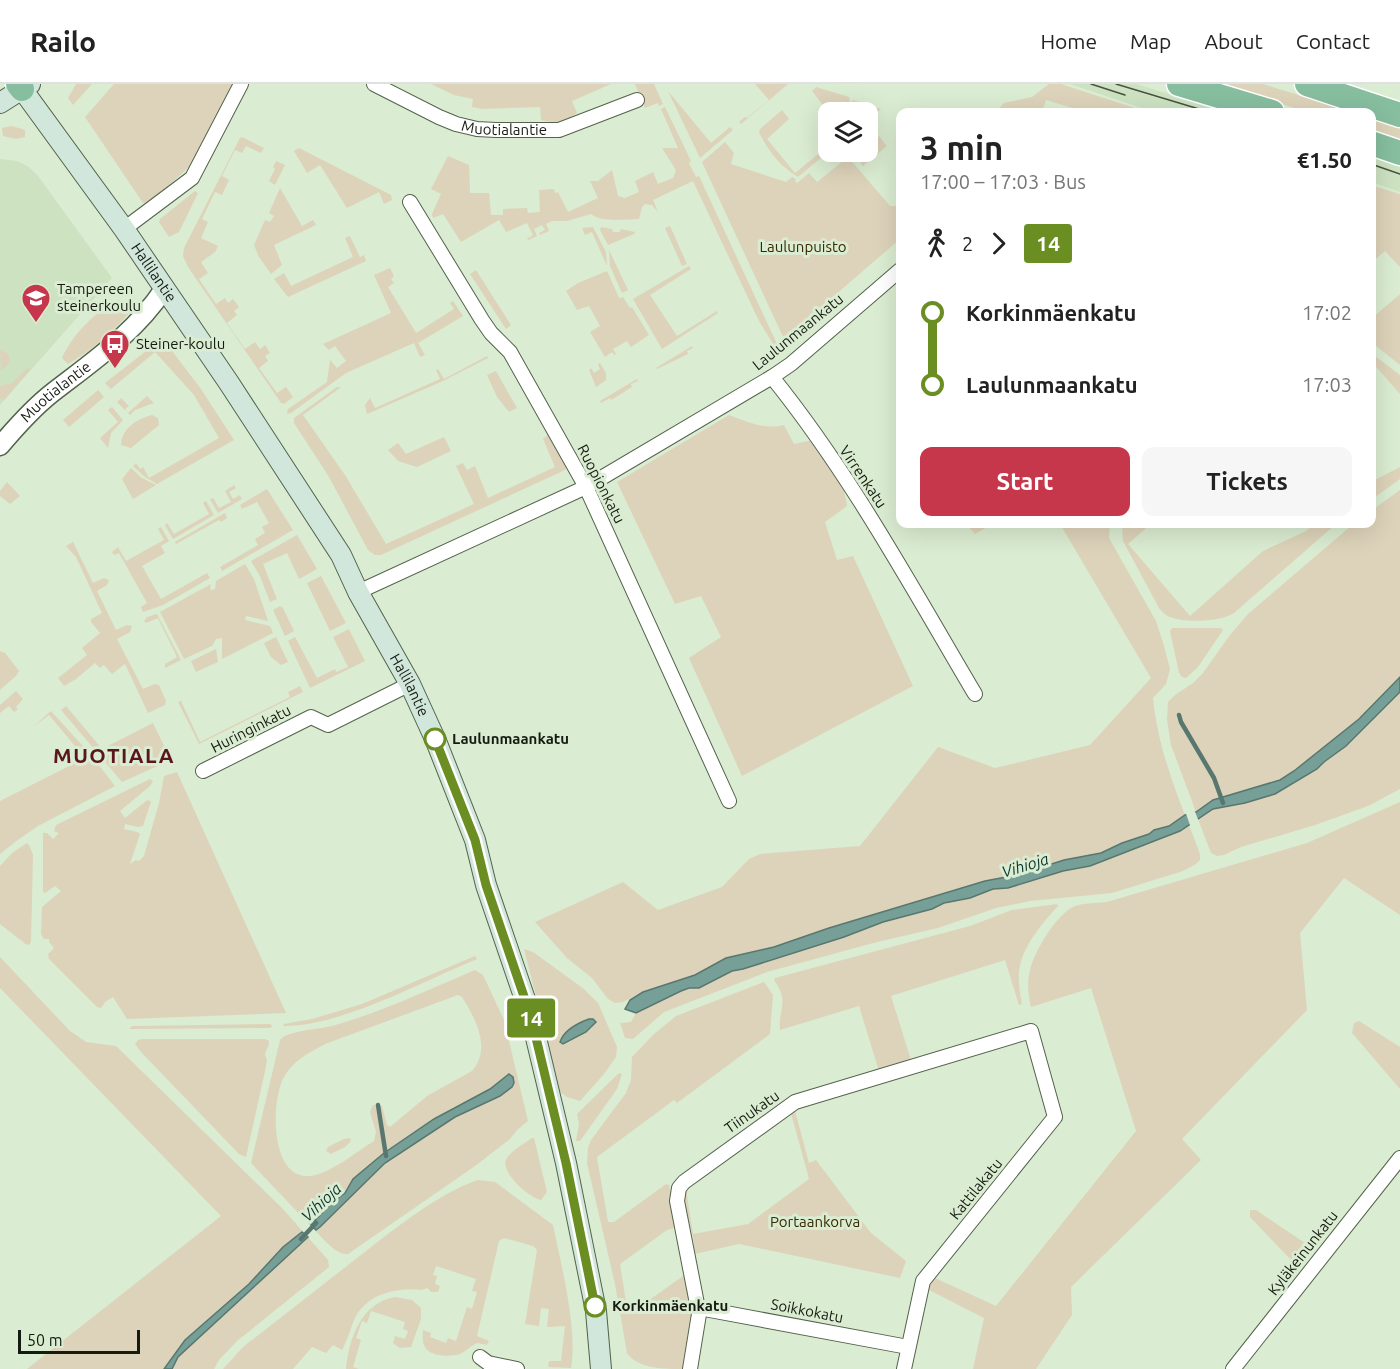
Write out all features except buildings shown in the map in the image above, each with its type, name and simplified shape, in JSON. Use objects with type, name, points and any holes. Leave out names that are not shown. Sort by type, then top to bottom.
[{"type":"highway","points":[[1179,84],[1259,108]]},
{"type":"highway","points":[[1306,84],[1400,115]]},
{"type":"highway","points":[[1376,146],[1400,153]]},
{"type":"main road","name":"Hallilantie","points":[[24,86],[229,382],[341,555],[358,592],[410,684],[436,741],[475,840],[486,885],[531,1017],[566,1163],[596,1311],[601,1369]]},
{"type":"main road","points":[[0,102],[24,86]]},
{"type":"street","points":[[124,230],[192,178],[241,84]]},
{"type":"street","name":"Muotialantie","points":[[374,84],[456,124],[496,130],[559,130],[638,100]]},
{"type":"street","name":"Ruopionkatu","points":[[410,202],[482,320],[510,352],[586,487],[729,801]]},
{"type":"street","name":"Laulunmaankatu","points":[[358,592],[586,487],[772,377],[791,364],[896,273]]},
{"type":"street","name":"Muotialantie","points":[[0,446],[43,401],[122,336],[147,312],[164,289]]},
{"type":"street","name":"Virrenkatu","points":[[772,377],[795,406],[864,506],[975,694]]},
{"type":"street","name":"Huringinkatu","points":[[203,771],[311,717],[328,725],[410,684]]},
{"type":"street","name":"Tiinukatu","points":[[690,1369],[699,1308],[677,1201],[680,1188],[689,1176],[795,1102],[1031,1031]]},
{"type":"street","name":"Kattilakatu","points":[[904,1369],[923,1281],[1055,1117],[1031,1031]]},
{"type":"street","name":"Kyläkeinunkatu","points":[[1233,1369],[1398,1163]]},
{"type":"street","name":"Soikkokatu","points":[[699,1308],[908,1347]]},
{"type":"street","points":[[480,1357],[488,1363],[518,1369]]},
{"type":"shaded area","points":[[1070,84],[1136,84],[1215,108],[1142,108]]},
{"type":"shaded area","name":"Tampereen steinerkoulu","points":[[0,159],[17,161],[29,167],[38,176],[112,278],[0,405]]},
{"type":"shaded area","points":[[1376,159],[1400,167],[1400,192],[1376,184]]},
{"type":"green space","points":[[76,84],[92,84],[73,105],[68,98]]},
{"type":"green space","points":[[114,84],[236,84],[189,167],[148,204],[143,203],[85,117]]},
{"type":"green space","points":[[431,84],[611,84],[572,101],[577,113],[564,121],[556,122],[541,120],[540,107],[482,109],[472,107],[473,99],[454,95]]},
{"type":"green space","points":[[635,84],[654,84],[663,104],[659,106],[658,103],[645,108]]},
{"type":"green space","points":[[755,84],[788,84],[741,124],[739,122],[769,100]]},
{"type":"green space","points":[[1049,84],[1061,84],[1135,108],[1073,108],[1046,100],[1043,108],[1000,108],[1004,103],[1032,97]]},
{"type":"green space","points":[[1216,84],[1263,84],[1340,108],[1295,108]]},
{"type":"green space","points":[[816,87],[849,97],[850,102],[821,102],[812,91]]},
{"type":"green space","points":[[668,91],[711,143],[730,127],[733,130],[700,158]]},
{"type":"green space","points":[[665,107],[691,161],[689,163],[696,177],[699,176],[777,344],[770,350],[773,344],[759,321],[693,181],[653,200],[658,212],[652,205],[645,204],[639,219],[607,220],[591,214],[567,221],[552,221],[546,224],[549,231],[540,235],[539,233],[545,230],[542,225],[534,229],[537,236],[528,240],[533,235],[527,223],[506,232],[499,220],[461,242],[443,214],[433,218],[432,214],[441,194],[431,189],[448,156],[469,165],[470,193],[489,193],[491,215],[503,215],[503,209],[527,208],[528,213],[540,212],[539,190],[554,189],[555,193],[558,192],[568,212],[598,198],[590,181],[598,181],[612,170],[618,196],[625,198],[639,192],[635,181],[653,172],[658,184],[673,178],[676,170],[662,148],[678,148],[661,109]]},
{"type":"green space","points":[[782,110],[789,119],[767,139],[795,173],[818,154],[818,160],[798,177],[775,158],[766,146],[759,132]]},
{"type":"green space","points":[[1376,120],[1400,128],[1400,142],[1376,135]]},
{"type":"green space","points":[[12,126],[25,130],[25,137],[16,139],[3,136],[2,128]]},
{"type":"green space","points":[[878,137],[887,146],[878,154]]},
{"type":"green space","points":[[240,138],[264,148],[261,153],[246,146],[242,153],[235,150],[222,176],[229,180],[222,195],[215,192],[202,219],[208,222],[201,238],[218,246],[215,252],[201,262],[208,273],[199,279],[216,304],[225,298],[228,303],[233,299],[239,307],[234,311],[237,315],[227,323],[245,349],[255,342],[260,349],[265,345],[270,353],[265,356],[268,361],[259,368],[277,393],[286,387],[293,397],[284,404],[281,403],[188,267],[183,256],[184,248]]},
{"type":"green space","name":"Laulunpuisto","points":[[725,142],[734,153],[731,164],[786,182],[792,177],[797,183],[809,173],[817,182],[842,162],[852,162],[890,206],[896,206],[896,242],[784,339],[702,162]]},
{"type":"green space","points":[[299,148],[391,195],[392,200],[384,204],[379,192],[347,208],[320,165],[307,173],[294,151]]},
{"type":"green space","points":[[276,161],[285,165],[275,185],[269,181]]},
{"type":"green space","points":[[1376,187],[1400,194],[1400,267],[1385,251],[1376,259]]},
{"type":"green space","points":[[280,188],[302,226],[313,220],[316,225],[274,245],[282,265],[271,274],[254,245],[265,220],[270,222],[274,216],[269,213]]},
{"type":"green space","points":[[195,191],[198,193],[179,232],[169,237],[159,222],[160,219]]},
{"type":"green space","points":[[670,226],[687,264],[682,266],[665,228]]},
{"type":"green space","points":[[593,227],[606,252],[607,266],[592,232],[585,235],[582,228]]},
{"type":"green space","points":[[601,227],[612,229],[613,232],[620,232],[620,229],[635,232],[608,245],[600,230]]},
{"type":"green space","points":[[350,236],[360,257],[364,255],[366,261],[288,297],[274,279],[284,273],[291,286],[353,257],[345,238]]},
{"type":"green space","points":[[609,250],[628,290],[622,293],[610,266]]},
{"type":"green space","points":[[689,266],[691,269],[650,295],[677,336],[717,311],[718,313],[662,349],[633,299]]},
{"type":"green space","points":[[390,268],[394,276],[391,279],[394,283],[388,287],[416,333],[454,309],[450,303],[453,301],[463,316],[418,343],[425,355],[420,357],[414,343],[346,373],[287,414],[288,409],[327,382],[330,360],[337,368],[346,361],[335,346],[329,350],[323,344],[391,313],[374,275]]},
{"type":"green space","points":[[476,270],[511,325],[506,329],[470,274]]},
{"type":"green space","points":[[607,271],[619,298],[623,297],[630,308],[632,307],[649,335],[631,347],[627,341],[613,349],[616,354],[612,352],[605,357],[590,332],[600,326],[589,306],[577,310],[566,291],[578,283]]},
{"type":"green space","points":[[1400,294],[1400,365],[1376,346],[1376,315]]},
{"type":"green space","points":[[117,300],[127,302],[131,311],[101,341],[68,364],[62,358],[78,333]]},
{"type":"green space","points":[[159,341],[166,343],[201,389],[234,440],[157,484],[145,477],[133,466],[136,463],[140,469],[143,467],[149,478],[219,438],[194,395],[155,352],[111,389],[105,383]]},
{"type":"green space","points":[[692,346],[693,348],[687,351],[688,354],[656,368]]},
{"type":"green space","points":[[0,349],[8,354],[9,359],[7,365],[1,370]]},
{"type":"green space","points":[[487,356],[488,358],[443,381],[367,414],[365,405],[370,398],[375,408],[440,379],[436,370],[438,369],[444,379]]},
{"type":"green space","points":[[1376,357],[1400,375],[1400,394],[1376,367]]},
{"type":"green space","points":[[600,363],[606,373],[606,380],[596,387],[589,370],[591,368],[594,373],[600,369],[598,364]]},
{"type":"green space","points":[[29,368],[30,370],[4,400],[0,398],[0,386],[12,383]]},
{"type":"green space","points":[[496,371],[517,408],[509,412],[497,397],[487,375]]},
{"type":"green space","points":[[637,379],[638,381],[631,384],[632,387],[611,400],[610,398],[601,403],[600,401]]},
{"type":"green space","points":[[337,387],[341,387],[303,415],[345,475],[386,544],[474,504],[456,466],[463,463],[467,470],[475,466],[488,498],[555,467],[543,439],[551,432],[569,466],[565,470],[381,555],[375,555],[368,550],[329,477],[294,423],[294,418]]},
{"type":"green space","points":[[98,390],[104,397],[69,427],[63,420]]},
{"type":"green space","points":[[147,396],[154,403],[135,410],[130,415],[128,413]]},
{"type":"green space","points":[[121,398],[129,406],[125,409],[128,413],[117,402]]},
{"type":"green space","points":[[112,407],[123,420],[111,433],[108,448],[100,438],[118,422],[108,410]]},
{"type":"green space","points":[[152,415],[158,418],[159,425],[131,448],[121,445],[124,434],[131,425]]},
{"type":"green space","points":[[729,415],[763,426],[784,425],[794,444],[813,440],[843,486],[847,506],[825,522],[837,560],[853,556],[913,686],[742,776],[689,658],[721,637],[701,596],[675,604],[617,482]]},
{"type":"green space","points":[[444,437],[451,451],[417,467],[398,461],[388,450],[398,443],[406,454]]},
{"type":"green space","points":[[1400,467],[1400,479],[1376,496],[1376,479]]},
{"type":"green space","points":[[131,468],[142,478],[156,485],[133,499],[122,479]]},
{"type":"green space","points":[[7,482],[20,496],[10,504],[0,496],[0,491]]},
{"type":"green space","points":[[234,485],[236,488],[229,492],[233,499],[240,495],[242,499],[218,513],[210,499],[213,498],[219,508],[231,502],[225,491]]},
{"type":"green space","points":[[267,489],[293,530],[222,571],[220,567],[258,545],[255,539],[265,533],[262,527],[269,523],[257,502],[242,509],[240,505]]},
{"type":"green space","points":[[1400,490],[1400,677],[1359,719],[1294,771],[1280,780],[1213,800],[1196,812],[1171,745],[1167,720],[1168,702],[1203,673],[1247,615],[1345,531],[1349,528],[1376,528],[1376,507]]},
{"type":"green space","points":[[206,501],[214,515],[173,539],[165,525],[167,523],[174,534],[209,514],[203,503]]},
{"type":"green space","points":[[225,513],[227,518],[221,522],[219,520],[176,544],[175,542]]},
{"type":"green space","points":[[161,527],[169,541],[161,546],[165,553],[142,566],[161,599],[207,573],[210,578],[163,605],[143,612],[141,607],[147,603],[119,553],[114,555],[112,552],[118,547],[126,561],[164,540],[158,529]]},
{"type":"green space","points":[[970,528],[986,528],[975,534]]},
{"type":"green space","points":[[1062,528],[1110,528],[1109,538],[1156,621],[1170,669],[1166,684],[1153,698],[1165,758],[1185,815],[1179,821],[1101,853],[1064,860],[1017,875],[934,896],[774,947],[726,958],[695,975],[643,992],[623,1002],[615,1003],[608,999],[592,978],[567,958],[535,922],[623,882],[658,910],[722,887],[749,859],[760,854],[860,846],[938,747],[995,768],[1090,745],[1151,678]]},
{"type":"green space","points":[[1122,528],[1146,528],[1128,544],[1190,616],[1263,551],[1309,528],[1331,528],[1234,613],[1200,621],[1172,618],[1159,608],[1123,541]]},
{"type":"green space","points":[[297,535],[317,569],[299,579],[287,553],[263,564],[277,599],[270,602],[260,576],[251,561]]},
{"type":"green space","points":[[73,542],[93,583],[104,578],[109,580],[107,585],[97,591],[116,630],[127,625],[132,626],[130,632],[117,639],[143,689],[155,684],[159,685],[166,701],[165,705],[148,713],[125,664],[112,674],[104,665],[100,668],[95,663],[64,686],[58,678],[87,655],[82,648],[100,633],[91,619],[102,613],[76,557],[66,546]]},
{"type":"green space","points":[[245,564],[254,579],[268,621],[246,616],[245,620],[270,626],[273,633],[222,659],[222,638],[216,639],[212,646],[184,659],[160,612],[211,584],[210,590],[215,589],[216,581]]},
{"type":"green space","points":[[321,576],[346,623],[330,631],[307,583]]},
{"type":"green space","points":[[280,606],[294,631],[285,636],[273,610]]},
{"type":"green space","points":[[157,614],[181,660],[165,668],[165,664],[177,657],[158,618],[146,623],[144,621],[147,617]]},
{"type":"green space","points":[[1172,628],[1221,628],[1223,630],[1198,667],[1186,678],[1179,673],[1170,631]]},
{"type":"green space","points":[[349,629],[365,661],[310,688],[288,641],[295,637],[317,678],[335,669],[336,672],[348,667],[333,637]]},
{"type":"green space","points":[[276,637],[288,662],[281,665],[271,657],[264,643]]},
{"type":"green space","points":[[216,649],[218,662],[196,672],[191,661]]},
{"type":"green space","points":[[0,651],[5,653],[19,671],[0,690]]},
{"type":"green space","points":[[300,686],[303,692],[199,744],[178,702],[181,701],[200,742],[290,697],[288,692]]},
{"type":"green space","points":[[16,691],[23,699],[16,707],[18,709],[14,712],[9,706],[0,713],[0,705]]},
{"type":"green space","points":[[1400,692],[1400,789],[1368,806],[1315,825],[1241,847],[1224,855],[1217,856],[1211,853],[1198,819],[1213,809],[1275,794],[1292,785],[1346,746]]},
{"type":"green space","points":[[66,706],[102,749],[153,723],[171,760],[122,782],[61,710]]},
{"type":"green space","points":[[51,711],[91,755],[115,786],[38,826],[0,854],[0,801],[85,758],[49,715],[33,727]]},
{"type":"green space","points":[[177,772],[286,1013],[127,1019],[113,997],[101,1008],[97,1007],[49,959],[48,954],[54,948],[49,939],[44,939],[41,934],[42,907],[61,891],[55,886],[43,892],[43,833],[47,833],[53,839],[59,833],[54,831],[56,825],[150,779],[153,781],[150,786],[120,811],[125,818],[146,801],[151,802],[143,826],[125,824],[124,829],[140,834],[130,864],[136,860],[139,861],[144,856],[164,776]]},
{"type":"green space","points":[[1400,802],[1400,915],[1344,878],[1300,933],[1307,1010],[1182,1139],[1201,1160],[1071,1287],[1072,1315],[1036,1369],[973,1369],[984,1318],[927,1289],[935,1278],[996,1306],[1136,1131],[1091,988],[1031,1007],[1028,979],[1032,962],[1054,925],[1061,916],[1075,906],[1107,902],[1307,843]]},
{"type":"green space","points":[[1189,825],[1200,860],[1183,871],[1112,893],[1030,901],[996,908],[938,928],[767,972],[664,1012],[633,1039],[625,1038],[620,1023],[631,1022],[636,1013],[649,1005],[689,988],[699,988],[724,973],[844,937],[883,922],[932,909],[944,903],[1090,866],[1159,840]]},
{"type":"green space","points":[[27,843],[33,855],[31,940],[27,945],[0,924],[0,866],[12,853]]},
{"type":"green space","points":[[1057,904],[1058,906],[1034,936],[1024,953],[1019,971],[1022,1004],[1019,1005],[1005,960],[891,996],[911,1060],[879,1071],[859,1006],[780,1030],[782,1000],[775,978],[970,926],[1012,910]]},
{"type":"green space","points":[[524,949],[533,952],[584,989],[598,1003],[617,1047],[616,1057],[580,1101],[560,1092]]},
{"type":"green space","points":[[475,956],[477,959],[355,1011],[330,1019],[283,1026],[362,1004]]},
{"type":"green space","points":[[0,957],[70,1031],[86,1042],[116,1046],[283,1209],[328,1260],[329,1267],[237,1341],[219,1360],[214,1369],[172,1369],[178,1357],[260,1281],[302,1232],[283,1247],[249,1284],[185,1340],[164,1369],[27,1369],[221,1216],[0,988]]},
{"type":"green space","points":[[475,970],[483,975],[504,1020],[528,1121],[510,1139],[475,1166],[348,1254],[342,1253],[326,1242],[251,1163],[280,1040],[289,1034],[332,1026],[369,1014]],"holes":[[[458,995],[467,1005],[476,1024],[481,1043],[481,1053],[472,1071],[427,1096],[390,1127],[387,1125],[382,1106],[373,1105],[370,1112],[376,1132],[374,1141],[325,1172],[310,1176],[297,1174],[287,1166],[277,1138],[277,1105],[283,1079],[295,1063],[325,1044]],[[507,1075],[500,1096],[455,1117],[385,1163],[320,1227],[319,1218],[329,1205],[345,1193],[353,1179],[384,1154],[452,1108],[490,1089]]]},
{"type":"green space","points":[[764,982],[773,995],[770,1034],[677,1103],[674,1100],[597,1157],[608,1222],[614,1222],[666,1184],[669,1185],[677,1227],[667,1230],[620,1264],[628,1315],[686,1274],[692,1320],[684,1369],[645,1365],[627,1353],[615,1284],[587,1163],[588,1148],[591,1140],[626,1093],[631,1080],[632,1057],[653,1035],[676,1016]]},
{"type":"green space","points":[[1359,1021],[1400,1047],[1400,1089],[1352,1033],[1354,1023]]},
{"type":"green space","points":[[272,1025],[271,1028],[129,1029],[132,1026]]},
{"type":"green space","points":[[265,1039],[269,1041],[265,1054],[267,1060],[265,1071],[246,1157],[239,1154],[141,1052],[135,1044],[138,1040]]},
{"type":"green space","points":[[619,1073],[622,1074],[617,1089],[580,1141],[576,1141],[579,1124],[577,1114]]},
{"type":"green space","name":"Portaankorva","points":[[795,1111],[809,1163],[816,1160],[871,1233],[906,1261],[900,1278],[739,1244],[695,1254],[683,1199],[686,1189],[693,1234],[748,1224],[809,1179],[791,1113]]},
{"type":"green space","points":[[350,1138],[351,1141],[331,1154],[326,1151],[328,1147]]},
{"type":"green space","points":[[534,1138],[547,1192],[541,1200],[530,1195],[517,1184],[506,1165],[506,1160],[511,1154]]},
{"type":"green space","points":[[478,1180],[495,1182],[553,1225],[570,1316],[573,1353],[571,1368],[548,1367],[549,1361],[561,1361],[565,1326],[547,1327],[549,1309],[541,1308],[539,1326],[525,1324],[537,1250],[533,1246],[504,1238],[499,1241],[477,1336],[489,1341],[487,1345],[477,1343],[460,1354],[451,1356],[435,1354],[426,1349],[423,1342],[423,1330],[431,1333],[430,1337],[446,1343],[448,1338],[456,1341],[467,1307],[472,1309],[477,1292],[472,1291],[476,1279],[436,1266],[433,1275],[437,1276],[435,1284],[440,1286],[438,1292],[431,1292],[427,1288],[402,1290],[374,1298],[366,1304],[354,1320],[342,1350],[333,1345],[326,1353],[312,1347],[293,1369],[223,1369],[243,1347],[391,1231],[434,1201]]},
{"type":"green space","points":[[1250,1210],[1256,1210],[1308,1245],[1310,1250],[1299,1264],[1295,1264],[1250,1217]]},
{"type":"green space","points":[[395,1297],[412,1300],[421,1308],[421,1319],[411,1347],[400,1348],[393,1343],[395,1336],[405,1339],[408,1331],[403,1329],[405,1322],[371,1311],[367,1323],[362,1321],[356,1338],[361,1340],[353,1367],[359,1369],[346,1369],[354,1334],[365,1314],[373,1306]]},
{"type":"water","points":[[1400,677],[1400,692],[1346,746],[1317,769],[1275,794],[1213,809],[1180,831],[1090,866],[944,903],[932,909],[883,922],[844,937],[732,971],[699,988],[681,991],[636,1013],[625,1009],[630,1000],[643,992],[695,975],[726,958],[774,947],[985,881],[1017,875],[1064,860],[1101,853],[1154,830],[1169,826],[1213,800],[1280,780],[1359,719]]},
{"type":"water","points":[[589,1019],[596,1022],[586,1032],[563,1044],[560,1042],[568,1031]]},
{"type":"water","points":[[509,1074],[513,1077],[512,1087],[500,1096],[455,1117],[385,1163],[320,1227],[316,1230],[311,1225],[329,1205],[345,1193],[353,1179],[384,1153],[434,1119],[490,1089]]},
{"type":"water","points":[[302,1232],[308,1237],[178,1357],[172,1369],[164,1369],[185,1340],[249,1284],[283,1247]]},
{"type":"pier","points":[[1194,809],[1199,822],[1191,828],[1185,811]]},
{"type":"waterway","points":[[1179,715],[1214,778],[1223,803]]},
{"type":"waterway","points":[[378,1105],[386,1156]]},
{"type":"waterway","name":"Vihioja","points":[[301,1239],[316,1223]]},
{"type":"tram line","points":[[1091,84],[1125,95]]},
{"type":"tram line","points":[[1116,84],[1196,108]]},
{"type":"tram line","points":[[1376,166],[1400,174]]},
{"type":"bus line","name":"14","points":[[435,739],[463,805],[475,840],[486,885],[531,1017],[566,1163],[595,1306]]},
{"type":"place","name":"Tampereen steinerkoulu","points":[[36,324]]},
{"type":"place","name":"Steiner-koulu","points":[[115,370]]},
{"type":"place","name":"Laulunmaankatu","points":[[435,739]]},
{"type":"place","name":"Korkinmäenkatu","points":[[595,1306]]},
{"type":"district","name":"MUOTIALA","points":[[114,756]]}]
